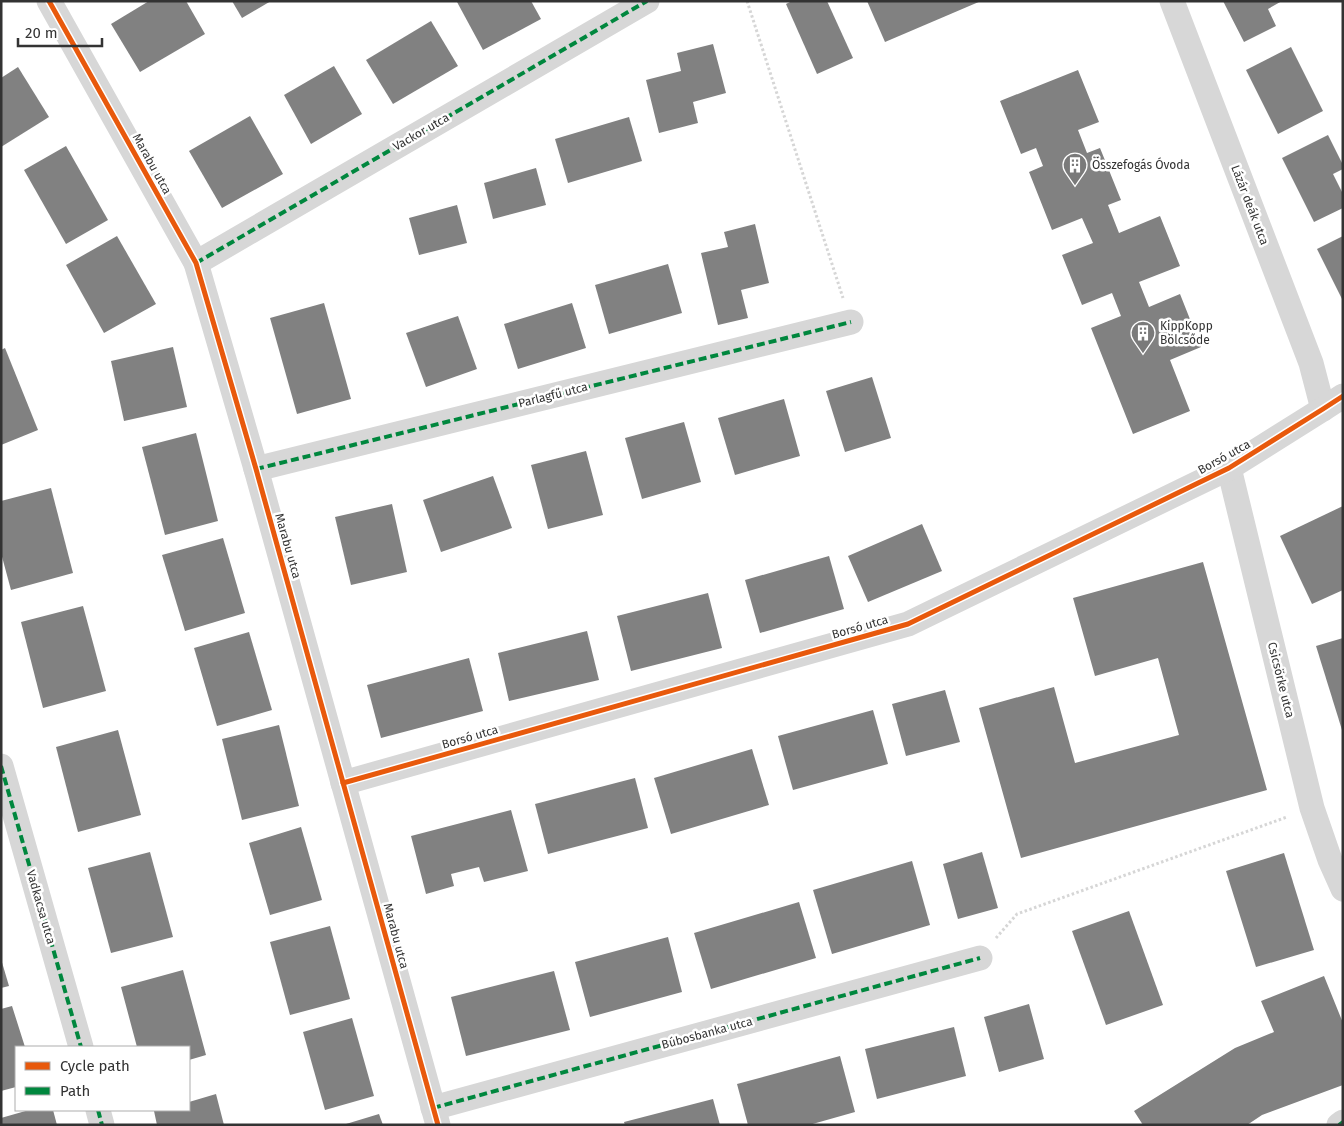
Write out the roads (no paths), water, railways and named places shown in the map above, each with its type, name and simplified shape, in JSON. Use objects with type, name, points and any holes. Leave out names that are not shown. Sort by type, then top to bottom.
[{"type":"street","name":"Marabu utca","points":[[49,1],[196,263],[256,469],[436,1116]]},
{"type":"street","name":"Vackor utca","points":[[196,263],[647,1]]},
{"type":"street","name":"Lázár deák utca","points":[[1172,1],[1311,363],[1333,403]]},
{"type":"street","name":"Parlagfű utca","points":[[256,469],[851,322]]},
{"type":"street","name":"Borsó utca","points":[[343,783],[908,624],[1229,468],[1333,403]]},
{"type":"street","name":"Csicsörke utca","points":[[1229,468],[1312,808],[1330,860],[1343,889]]},
{"type":"street","name":"Vadkacsa utca","points":[[1,766],[81,1046]]},
{"type":"street","name":"Búbosbanka utca","points":[[436,1116],[980,958]]},
{"type":"street","points":[[98,1111],[102,1125]]},
{"type":"street","points":[[1339,1125],[1343,1122]]},
{"type":"place","name":"Összefogás Óvoda","points":[[1075,186]]},
{"type":"place","name":"KippKopp Bölcsőde","points":[[1143,354]]}]
